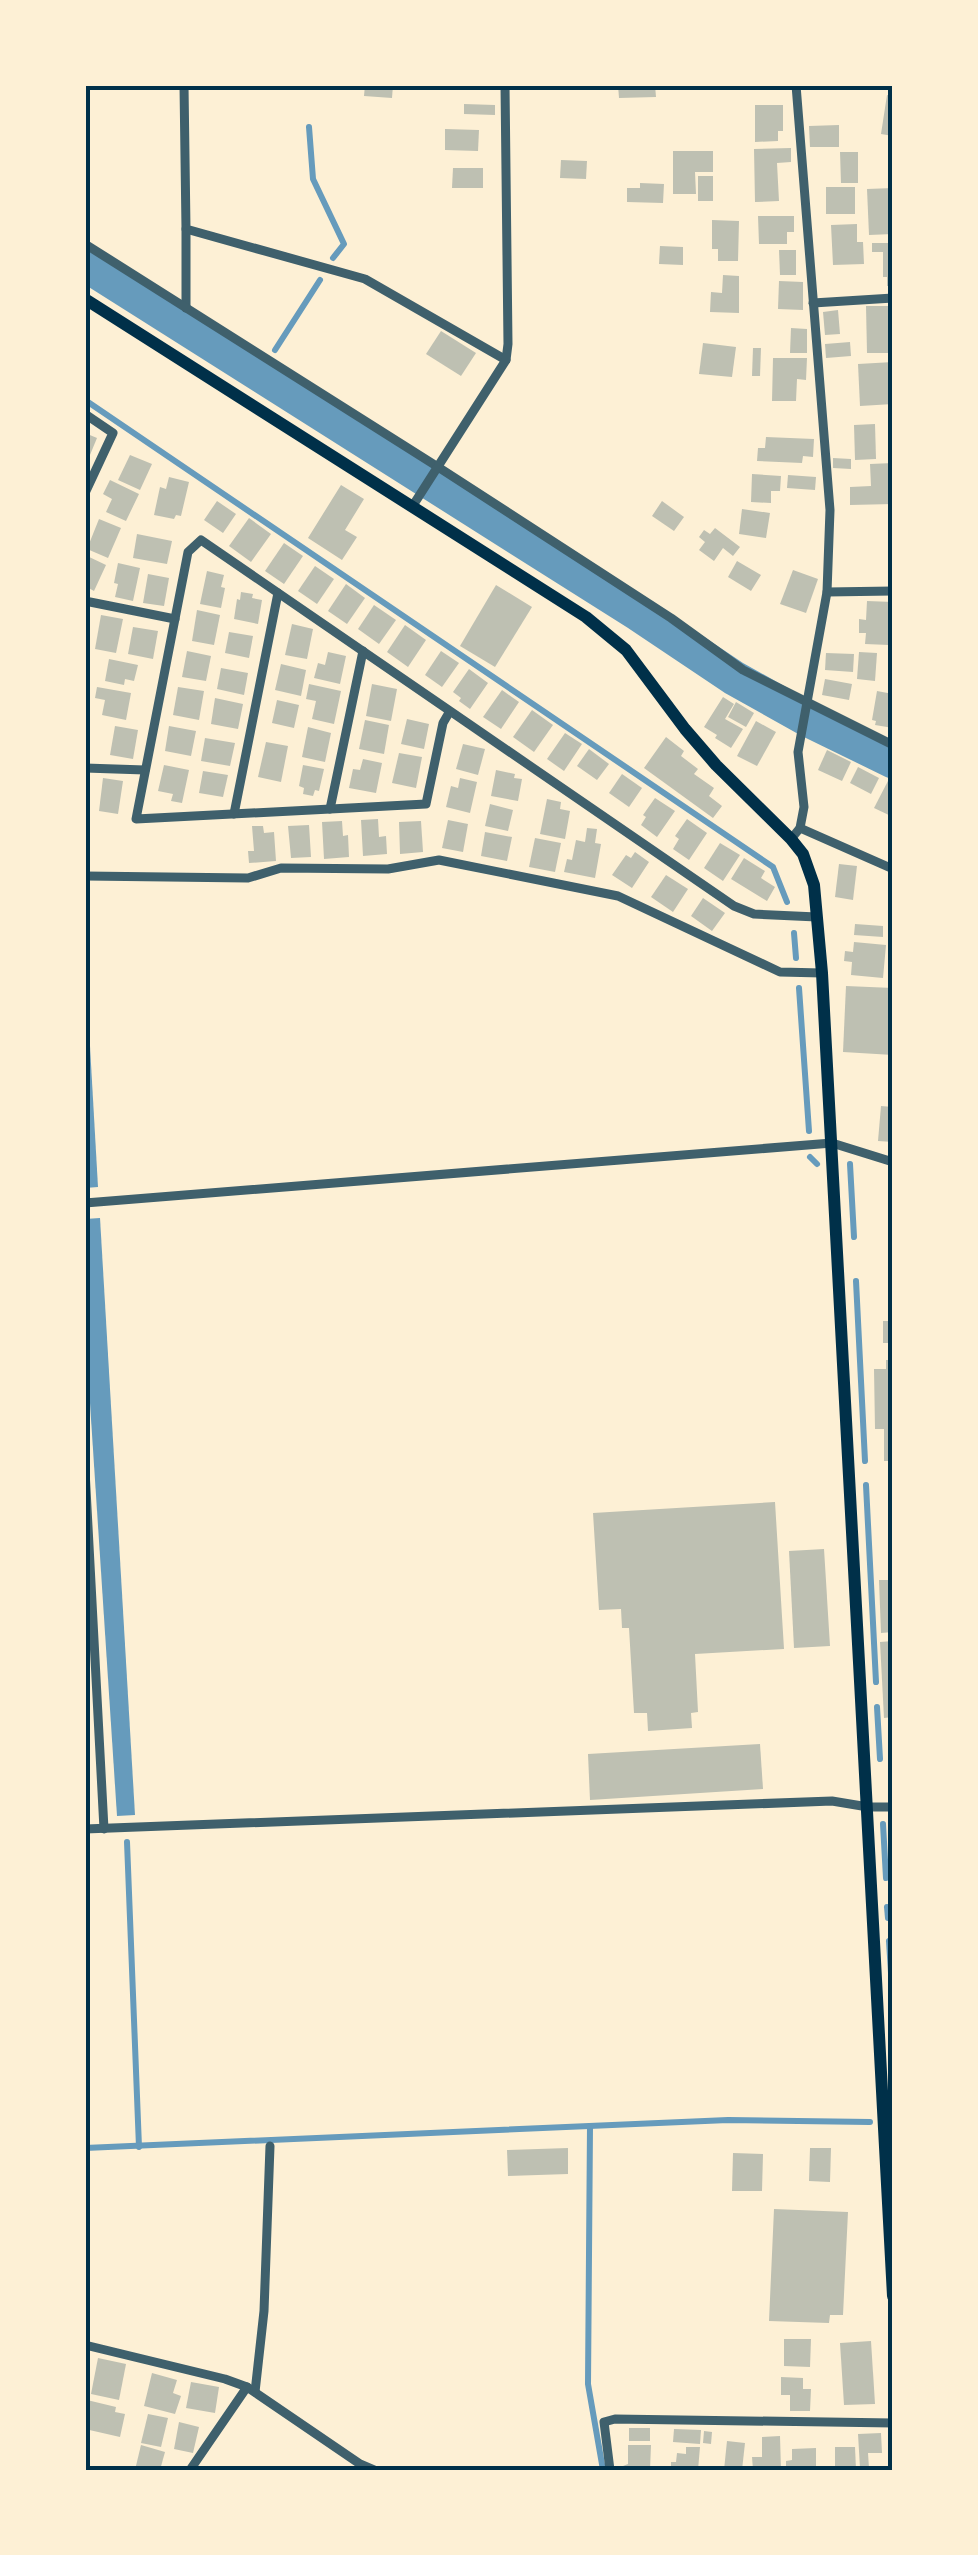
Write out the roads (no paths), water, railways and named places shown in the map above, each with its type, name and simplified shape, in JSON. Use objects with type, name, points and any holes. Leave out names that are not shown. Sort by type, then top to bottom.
[{"type":"main road","points":[[85,299],[609,634],[626,650],[716,765],[796,834],[814,885],[822,973],[893,2296]]},
{"type":"street","points":[[184,85],[186,308]]},
{"type":"street","points":[[412,507],[506,360],[505,85]]},
{"type":"street","points":[[796,85],[830,510],[827,592],[801,729],[799,762],[804,808],[796,834],[893,869]]},
{"type":"street","points":[[186,229],[366,279],[506,360]]},
{"type":"street","points":[[85,244],[671,618],[742,670],[893,745]]},
{"type":"street","points":[[814,303],[893,298]]},
{"type":"street","points":[[85,414],[114,433],[85,492]]},
{"type":"street","points":[[450,711],[426,804],[136,818],[188,552],[201,540],[734,906],[754,914],[817,918]]},
{"type":"street","points":[[827,592],[893,591]]},
{"type":"street","points":[[234,814],[278,592]]},
{"type":"street","points":[[85,601],[175,618]]},
{"type":"street","points":[[330,809],[363,651]]},
{"type":"street","points":[[85,768],[145,770]]},
{"type":"street","points":[[85,876],[248,878],[281,868],[388,869],[439,860],[618,896],[780,972],[822,973]]},
{"type":"street","points":[[85,1203],[832,1143],[893,1162]]},
{"type":"street","points":[[85,1470],[104,1828]]},
{"type":"street","points":[[85,1829],[832,1801],[893,1807]]},
{"type":"street","points":[[190,2470],[251,2390],[264,2311],[270,2146]]},
{"type":"street","points":[[85,2344],[225,2379],[251,2390],[374,2470]]},
{"type":"street","points":[[610,2470],[604,2422],[615,2419],[893,2423]]},
{"type":"water","points":[[85,958],[98,1187],[85,1188]]},
{"type":"water","points":[[100,1218],[135,1815],[117,1816],[85,1327],[85,1219]]},
{"type":"waterway","points":[[309,127],[313,179],[344,244],[333,258]]},
{"type":"waterway","points":[[85,264],[734,678],[893,761]]},
{"type":"waterway","points":[[275,350],[320,280]]},
{"type":"waterway","points":[[85,400],[773,867],[787,902]]},
{"type":"waterway","points":[[794,933],[796,958]]},
{"type":"waterway","points":[[799,988],[809,1131]]},
{"type":"waterway","points":[[810,1157],[817,1164]]},
{"type":"waterway","points":[[850,1164],[854,1237]]},
{"type":"waterway","points":[[856,1281],[865,1461]]},
{"type":"waterway","points":[[866,1485],[876,1682]]},
{"type":"waterway","points":[[877,1707],[880,1759]]},
{"type":"waterway","points":[[883,1824],[886,1878]]},
{"type":"waterway","points":[[127,1842],[139,2147]]},
{"type":"waterway","points":[[887,1907],[888,1918]]},
{"type":"waterway","points":[[889,1941],[892,1989]]},
{"type":"waterway","points":[[892,2005],[893,2019]]},
{"type":"waterway","points":[[85,2148],[728,2120],[870,2122]]},
{"type":"waterway","points":[[590,2126],[588,2384],[603,2470]]}]
